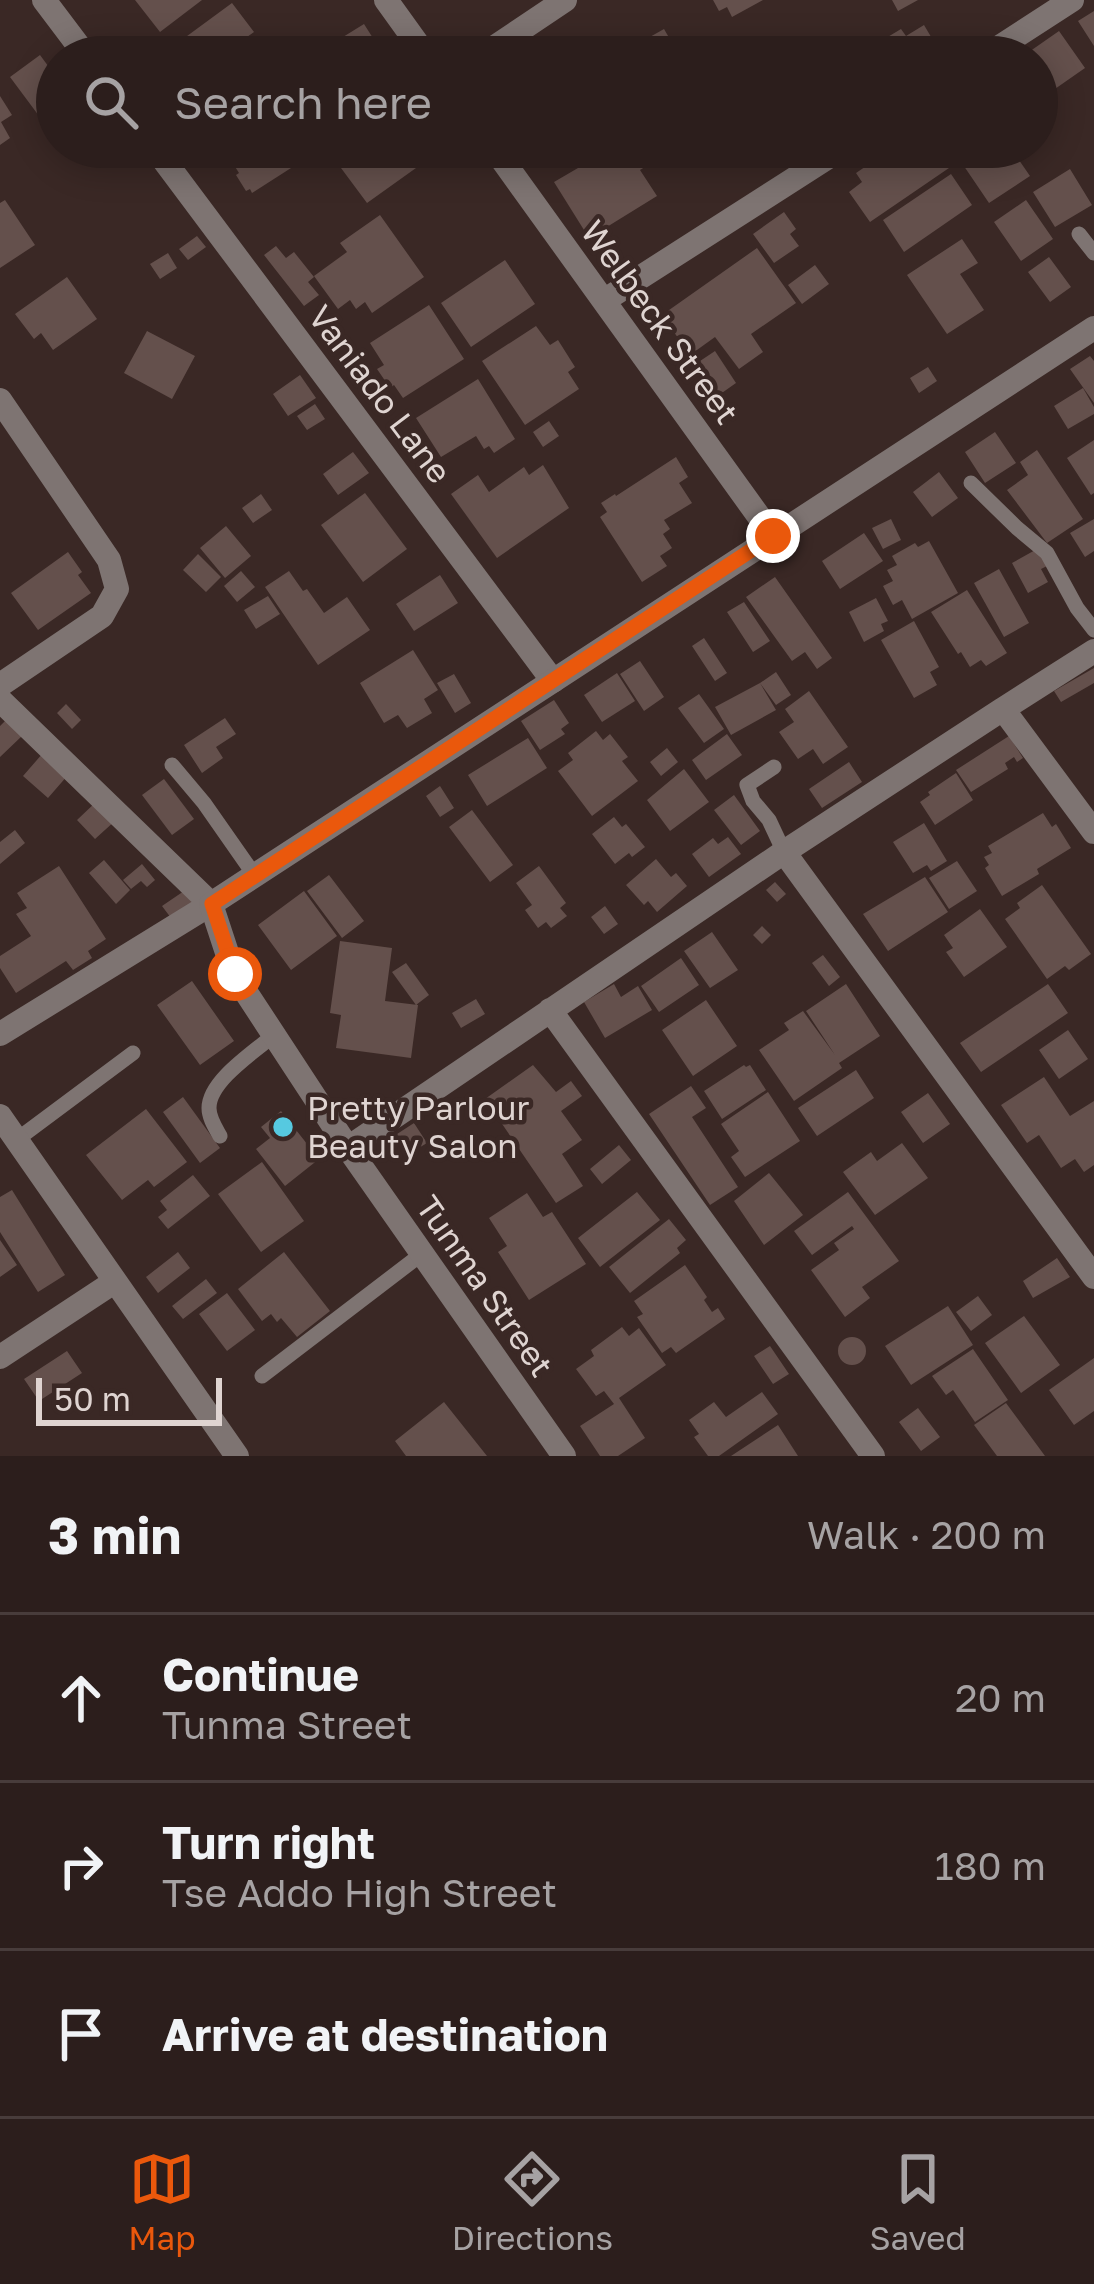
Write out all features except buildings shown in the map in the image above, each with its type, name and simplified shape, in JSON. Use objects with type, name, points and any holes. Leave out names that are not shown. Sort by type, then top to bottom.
[{"type":"street","points":[[44,0],[71,36]]},
{"type":"street","points":[[386,0],[413,36]]},
{"type":"street","points":[[512,36],[566,0]]},
{"type":"street","points":[[1016,36],[1072,0]]},
{"type":"street","name":"Vaniado Lane","points":[[170,168],[553,681]]},
{"type":"street","name":"Welbeck Street","points":[[508,168],[773,536]]},
{"type":"street","points":[[605,300],[811,168]]},
{"type":"street","points":[[0,1034],[212,904],[1094,328]]},
{"type":"street","points":[[0,400],[109,560],[117,590],[102,616],[0,685]]},
{"type":"street","points":[[348,1148],[784,852],[1094,650]]},
{"type":"street","points":[[0,700],[212,904]]},
{"type":"street","points":[[1003,709],[1094,832]]},
{"type":"street","points":[[784,852],[1094,1277]]},
{"type":"street","name":"Tunma Street","points":[[212,904],[235,974],[348,1148],[564,1456]]},
{"type":"street","points":[[550,1010],[874,1456]]},
{"type":"street","points":[[0,1116],[237,1456]]},
{"type":"street","points":[[0,1358],[114,1282]]},
{"type":"lane","points":[[1079,234],[1094,253]]},
{"type":"lane","points":[[971,482],[1047,553],[1094,630]]},
{"type":"lane","points":[[172,765],[255,876]]},
{"type":"lane","points":[[774,766],[747,785],[752,802],[769,820],[784,852]]},
{"type":"lane","points":[[220,1136],[209,1115],[214,1089],[274,1035]]},
{"type":"lane","points":[[15,1142],[133,1053]]},
{"type":"lane","points":[[262,1376],[423,1253]]},
{"type":"place","name":"Pretty Parlour Beauty Salon","points":[[283,1127]]},
{"type":"route","points":[[235,974],[212,904],[773,536]]}]
